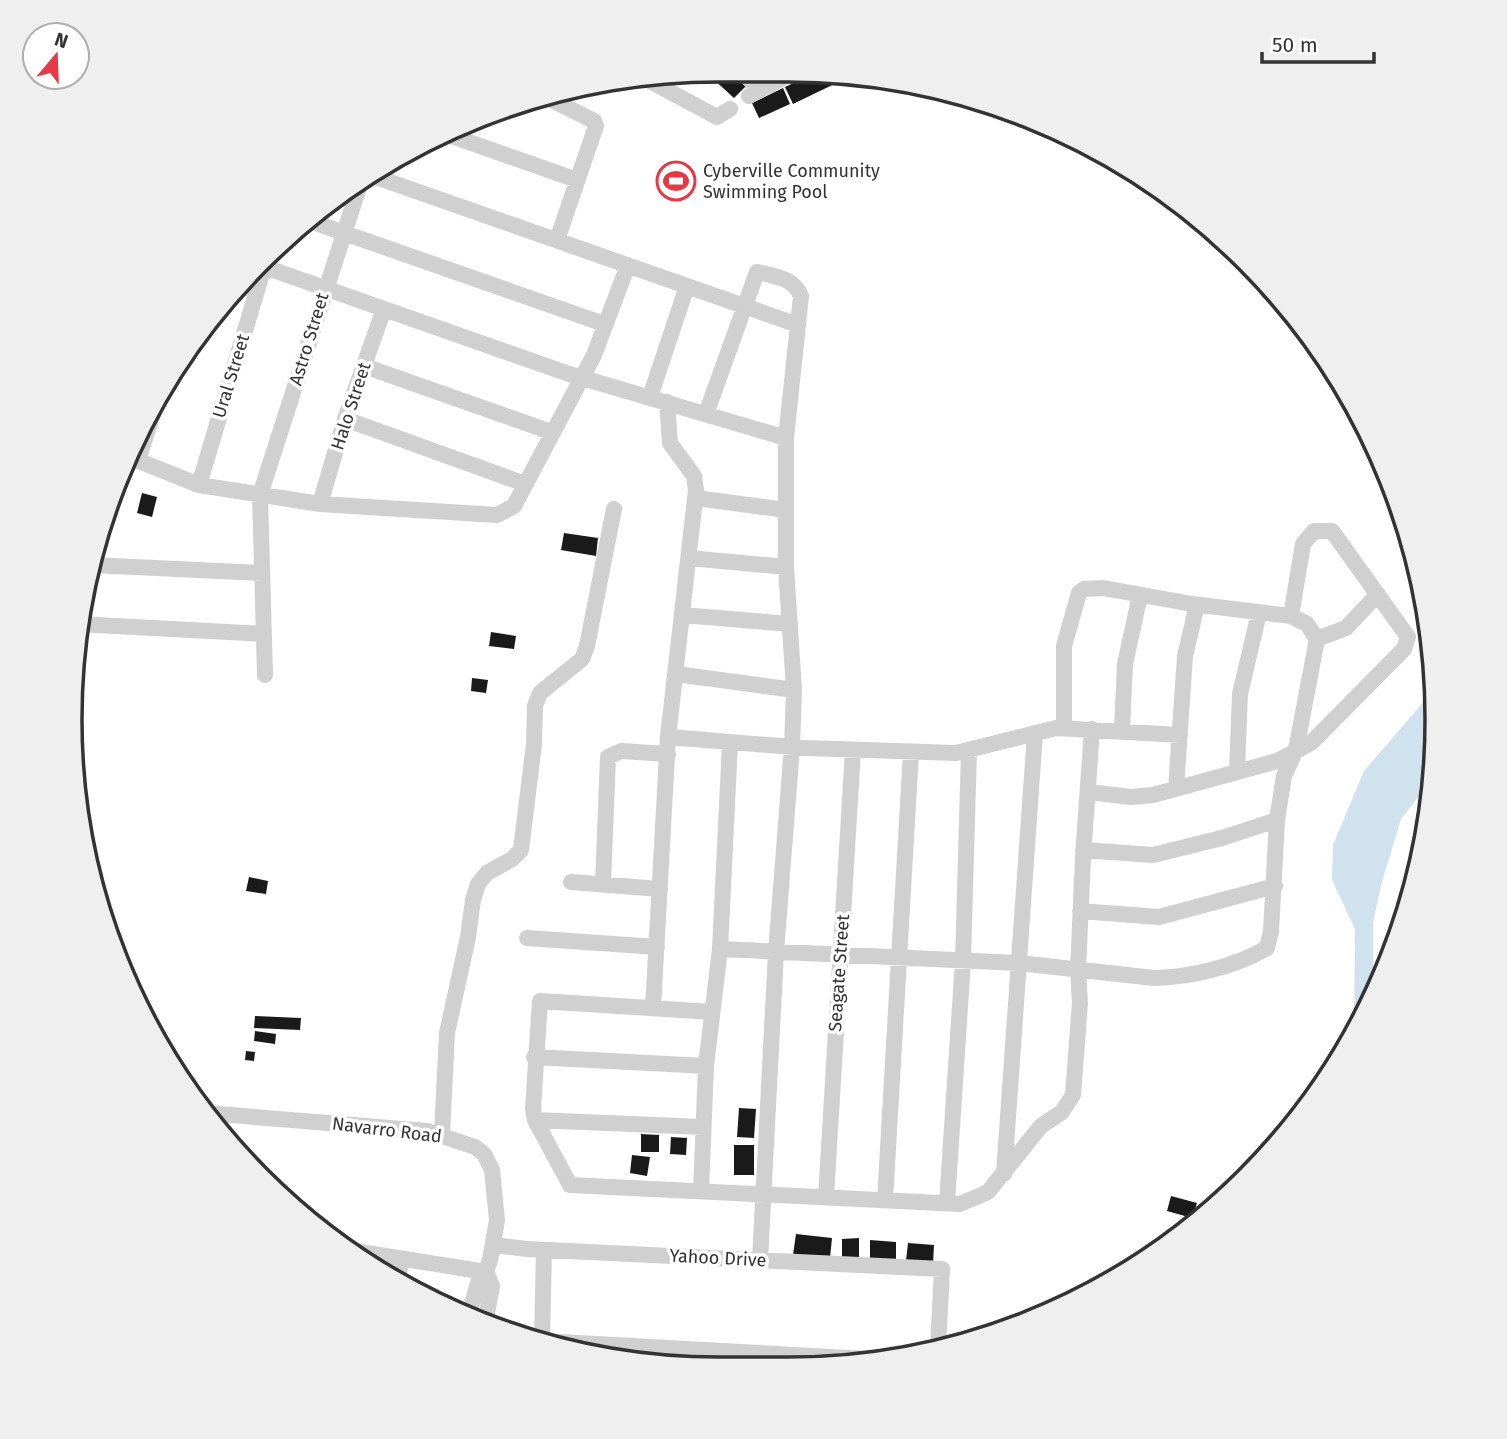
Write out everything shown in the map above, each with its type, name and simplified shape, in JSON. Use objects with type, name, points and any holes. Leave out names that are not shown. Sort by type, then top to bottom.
[{"type":"street","points":[[748,82],[754,93],[769,82]]},
{"type":"street","points":[[671,85],[717,117],[730,109]]},
{"type":"street","points":[[556,240],[596,126],[594,121],[558,103]]},
{"type":"street","points":[[459,139],[577,180]]},
{"type":"street","points":[[382,179],[798,325]]},
{"type":"street","name":"Astro Street","points":[[265,675],[260,495],[356,197]]},
{"type":"street","points":[[319,224],[604,324]]},
{"type":"street","points":[[138,460],[199,485],[260,495],[320,504],[496,515],[514,506],[594,355],[628,265]]},
{"type":"street","points":[[269,269],[580,377],[786,438]]},
{"type":"street","points":[[706,414],[757,271],[790,281],[801,296],[786,438],[786,567],[794,690],[776,953],[760,1261]]},
{"type":"street","name":"Ural Street","points":[[199,485],[258,281]]},
{"type":"street","points":[[650,397],[687,286]]},
{"type":"street","name":"Halo Street","points":[[320,504],[345,419],[384,309]]},
{"type":"street","points":[[364,366],[551,432]]},
{"type":"street","points":[[653,1008],[668,746],[696,498],[694,476],[670,443],[667,402]]},
{"type":"street","points":[[345,419],[525,484]]},
{"type":"street","points":[[696,498],[786,510]]},
{"type":"street","points":[[442,1134],[447,1033],[473,900],[478,884],[487,873],[512,859],[521,850],[534,744],[535,706],[540,693],[582,659],[587,646],[614,509]]},
{"type":"street","points":[[1089,792],[1131,797],[1153,795],[1277,761],[1311,743],[1404,649],[1408,637],[1332,531],[1314,531],[1303,544],[1290,616]]},
{"type":"street","points":[[689,558],[786,567]]},
{"type":"street","points":[[101,565],[262,573]]},
{"type":"street","points":[[720,949],[1019,963],[1078,971],[1175,978],[1256,954],[1267,948],[1275,886],[1277,820],[1284,776],[1296,751],[1317,639],[1307,624],[1290,616],[1197,605],[1103,588],[1084,589],[1079,593],[1064,646],[1064,728]]},
{"type":"street","points":[[1317,639],[1346,628],[1378,594]]},
{"type":"street","points":[[1122,730],[1125,664],[1140,595]]},
{"type":"street","points":[[1177,788],[1185,656],[1197,605]]},
{"type":"street","points":[[1237,772],[1240,694],[1259,612]]},
{"type":"street","points":[[682,615],[790,624]]},
{"type":"street","points":[[90,625],[264,634]]},
{"type":"street","points":[[676,674],[794,690]]},
{"type":"street","points":[[603,884],[608,757],[621,751],[730,743],[911,752],[970,750],[1064,728],[1180,735]]},
{"type":"street","points":[[712,1012],[540,1001],[534,1057],[535,1120],[570,1185],[960,1204],[988,1192],[1041,1126],[1062,1112],[1073,1095],[1080,1003],[1078,971],[1083,850],[1093,729]]},
{"type":"street","points":[[1004,1174],[1035,733]]},
{"type":"street","points":[[701,1191],[706,1066],[720,949],[730,743]]},
{"type":"street","name":"Seagate Street","points":[[826,1197],[853,750]]},
{"type":"street","points":[[947,1203],[964,961],[970,750]]},
{"type":"street","points":[[885,1200],[911,752]]},
{"type":"street","points":[[1083,850],[1153,855],[1223,838],[1277,820]]},
{"type":"street","points":[[571,882],[660,889]]},
{"type":"street","points":[[1080,911],[1158,917],[1186,912],[1275,886]]},
{"type":"street","points":[[527,938],[657,947]]},
{"type":"street","points":[[534,1057],[706,1066]]},
{"type":"street","name":"Navarro Road","points":[[219,1113],[442,1134],[475,1147],[484,1154],[492,1170],[497,1220],[494,1245],[486,1272]]},
{"type":"street","points":[[535,1120],[703,1127]]},
{"type":"street","name":"Yahoo Drive","points":[[494,1245],[544,1250],[942,1269],[938,1339]]},
{"type":"street","points":[[542,1331],[544,1250]]},
{"type":"street","points":[[374,1254],[486,1272]]},
{"type":"street","points":[[399,1270],[401,1259]]},
{"type":"street","points":[[471,1306],[478,1283],[486,1272]]},
{"type":"street","points":[[486,1272],[492,1286],[487,1312]]},
{"type":"street","points":[[699,1350],[699,1356]]},
{"type":"street","points":[[641,1351],[699,1350],[752,1357]]},
{"type":"water","points":[[1424,701],[1420,795],[1401,819],[1381,885],[1373,923],[1373,970],[1354,1010],[1355,929],[1332,880],[1333,845],[1364,771]]},
{"type":"building","points":[[717,82],[744,82],[747,85],[734,98]]},
{"type":"building","points":[[795,82],[833,84],[793,104],[785,87]]},
{"type":"building","points":[[783,88],[790,104],[759,118],[752,103]]},
{"type":"building","points":[[142,493],[157,497],[152,517],[137,513]]},
{"type":"building","points":[[564,533],[598,538],[596,556],[561,550]]},
{"type":"building","points":[[491,632],[516,636],[514,649],[489,646]]},
{"type":"building","points":[[472,678],[488,680],[486,693],[471,691]]},
{"type":"building","points":[[249,877],[268,881],[266,894],[246,891]]},
{"type":"building","points":[[255,1016],[301,1018],[300,1030],[254,1028]]},
{"type":"building","points":[[255,1031],[276,1034],[275,1044],[254,1041]]},
{"type":"building","points":[[246,1051],[255,1052],[254,1061],[245,1060]]},
{"type":"building","points":[[739,1108],[756,1109],[754,1138],[737,1137]]},
{"type":"building","points":[[641,1134],[659,1135],[659,1152],[641,1152]]},
{"type":"building","points":[[671,1137],[687,1138],[686,1155],[670,1154]]},
{"type":"building","points":[[734,1145],[754,1145],[754,1175],[734,1175]]},
{"type":"building","points":[[632,1155],[650,1157],[647,1176],[630,1173]]},
{"type":"building","points":[[1171,1196],[1197,1203],[1195,1209],[1186,1216],[1167,1211]]},
{"type":"building","points":[[796,1234],[832,1238],[830,1258],[793,1255]]},
{"type":"building","points":[[859,1238],[859,1258],[842,1258],[842,1239]]},
{"type":"building","points":[[870,1240],[896,1242],[896,1261],[870,1259]]},
{"type":"building","points":[[908,1243],[934,1245],[933,1264],[906,1261]]},
{"type":"place","name":"Cyberville Community Swimming Pool","points":[[676,181]]}]
